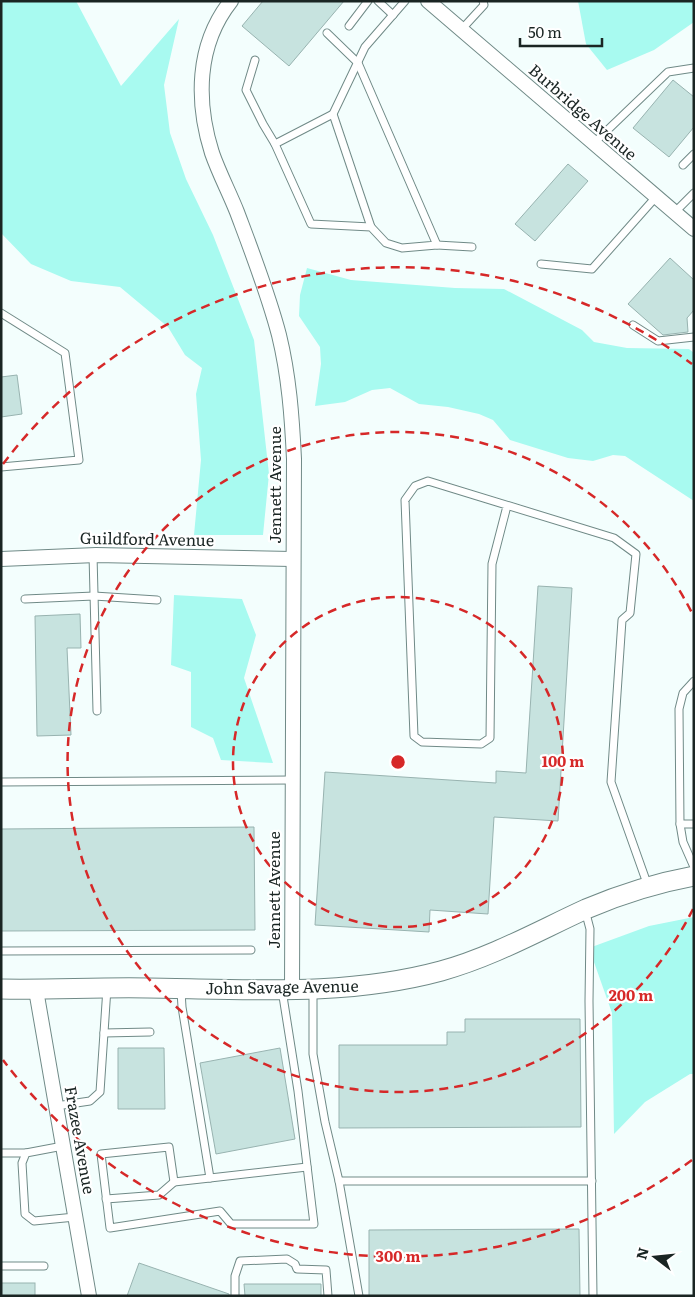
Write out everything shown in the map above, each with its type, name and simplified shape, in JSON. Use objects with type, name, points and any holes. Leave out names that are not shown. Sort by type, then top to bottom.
[{"type":"main road","name":"John Savage Avenue","points":[[1,989],[181,988],[313,990],[384,983],[442,971],[497,952],[621,895],[648,886],[694,876]]},
{"type":"street","name":"Jennett Avenue","points":[[231,1],[224,10],[205,53],[201,81],[205,126],[213,154],[237,212],[264,288],[278,334],[289,382],[294,459],[292,780],[287,990]]},
{"type":"street","name":"Burbridge Avenue","points":[[428,1],[694,229]]},
{"type":"street","name":"Guildford Avenue","points":[[1,559],[93,555],[292,559]]},
{"type":"street","name":"Frazee Avenue","points":[[36,990],[89,1296]]},
{"type":"lane","points":[[349,26],[368,1]]},
{"type":"lane","points":[[378,1],[393,15]]},
{"type":"lane","points":[[275,144],[333,114],[365,46],[405,1]]},
{"type":"lane","points":[[461,30],[484,5],[483,1]]},
{"type":"lane","points":[[327,33],[358,62],[438,245]]},
{"type":"lane","points":[[255,60],[246,90],[262,124],[275,144],[311,224],[371,227]]},
{"type":"lane","points":[[594,143],[668,72],[694,68]]},
{"type":"lane","points":[[333,114],[371,227],[386,243],[402,248],[438,245],[472,247]]},
{"type":"lane","points":[[683,165],[694,154]]},
{"type":"lane","points":[[674,213],[694,193]]},
{"type":"lane","points":[[541,264],[592,269],[656,198]]},
{"type":"lane","points":[[1,313],[64,353],[79,460],[1,467]]},
{"type":"lane","points":[[633,325],[658,341],[694,337]]},
{"type":"lane","points":[[507,506],[492,564],[490,738],[480,744],[422,742],[414,736],[405,500],[415,486],[428,481],[614,538],[636,554],[630,613],[622,620],[611,782],[648,886]]},
{"type":"lane","points":[[93,555],[97,711]]},
{"type":"lane","points":[[25,599],[94,596],[157,600]]},
{"type":"lane","points":[[694,680],[683,693],[679,709],[680,824],[683,842],[694,867]]},
{"type":"lane","points":[[1,782],[292,780]]},
{"type":"lane","points":[[680,824],[694,824]]},
{"type":"lane","points":[[585,910],[590,929],[592,1296]]},
{"type":"lane","points":[[1,952],[251,950]]},
{"type":"lane","points":[[56,1106],[90,1101],[100,1092],[107,988]]},
{"type":"lane","points":[[181,988],[182,1007],[210,1178]]},
{"type":"lane","points":[[174,1182],[169,1147],[101,1154],[110,1228],[220,1211],[231,1224],[314,1224],[287,990]]},
{"type":"lane","points":[[313,990],[313,1054],[325,1122],[339,1181],[358,1296]]},
{"type":"lane","points":[[104,1032],[150,1032]]},
{"type":"lane","points":[[1,1153],[26,1153],[63,1146]]},
{"type":"lane","points":[[26,1153],[22,1163],[25,1214],[34,1221],[75,1217]]},
{"type":"lane","points":[[106,1199],[159,1195],[174,1182],[307,1167]]},
{"type":"lane","points":[[339,1181],[592,1180]]},
{"type":"lane","points":[[234,1296],[235,1276],[240,1261],[287,1259],[295,1264],[297,1268],[326,1270],[328,1296]]},
{"type":"lane","points":[[1,1266],[44,1266]]},
{"type":"shaded area","points":[[1,1],[76,1],[121,86],[179,19],[164,85],[170,133],[186,179],[213,235],[254,340],[269,474],[263,535],[194,535],[201,460],[196,394],[202,368],[185,355],[168,327],[120,287],[71,281],[31,264],[1,233]]},
{"type":"shaded area","points":[[578,1],[694,1],[694,22],[654,50],[607,70],[586,44]]},
{"type":"shaded area","points":[[307,268],[351,280],[455,288],[504,289],[582,330],[594,342],[627,348],[689,349],[694,353],[694,501],[625,456],[613,455],[593,461],[568,458],[510,440],[493,420],[479,414],[448,407],[419,404],[390,388],[372,390],[345,402],[315,406],[321,364],[320,347],[299,316],[300,295]]},
{"type":"shaded area","points":[[174,595],[242,599],[256,635],[244,678],[273,763],[221,760],[213,738],[191,727],[191,672],[171,665]]},
{"type":"shaded area","points":[[694,917],[694,1074],[690,1074],[645,1102],[614,1134],[612,1013],[589,948],[649,926]]},
{"type":"building","points":[[263,1],[344,1],[289,66],[242,26]]},
{"type":"building","points":[[673,80],[694,97],[694,127],[669,157],[633,128]]},
{"type":"building","points":[[568,164],[588,181],[535,241],[515,224]]},
{"type":"building","points":[[670,258],[694,280],[694,310],[687,318],[688,332],[663,335],[628,304]]},
{"type":"building","points":[[17,375],[22,414],[1,417],[1,377]]},
{"type":"building","points":[[538,586],[572,588],[558,821],[494,817],[488,914],[430,910],[429,932],[315,925],[325,772],[496,783],[496,771],[526,773]]},
{"type":"building","points":[[80,614],[81,648],[67,648],[71,735],[37,736],[35,616]]},
{"type":"building","points":[[254,827],[255,930],[1,931],[1,829]]},
{"type":"building","points":[[465,1019],[580,1019],[581,1127],[339,1128],[339,1045],[447,1045],[447,1032],[465,1032]]},
{"type":"building","points":[[118,1048],[164,1048],[165,1109],[118,1109]]},
{"type":"building","points":[[280,1048],[295,1139],[216,1154],[200,1063]]},
{"type":"building","points":[[579,1229],[580,1296],[369,1296],[369,1230]]},
{"type":"building","points":[[139,1263],[229,1294],[229,1296],[127,1296]]},
{"type":"building","points":[[1,1283],[35,1283],[35,1296],[1,1296]]},
{"type":"building","points":[[244,1284],[321,1284],[321,1296],[245,1296]]}]
